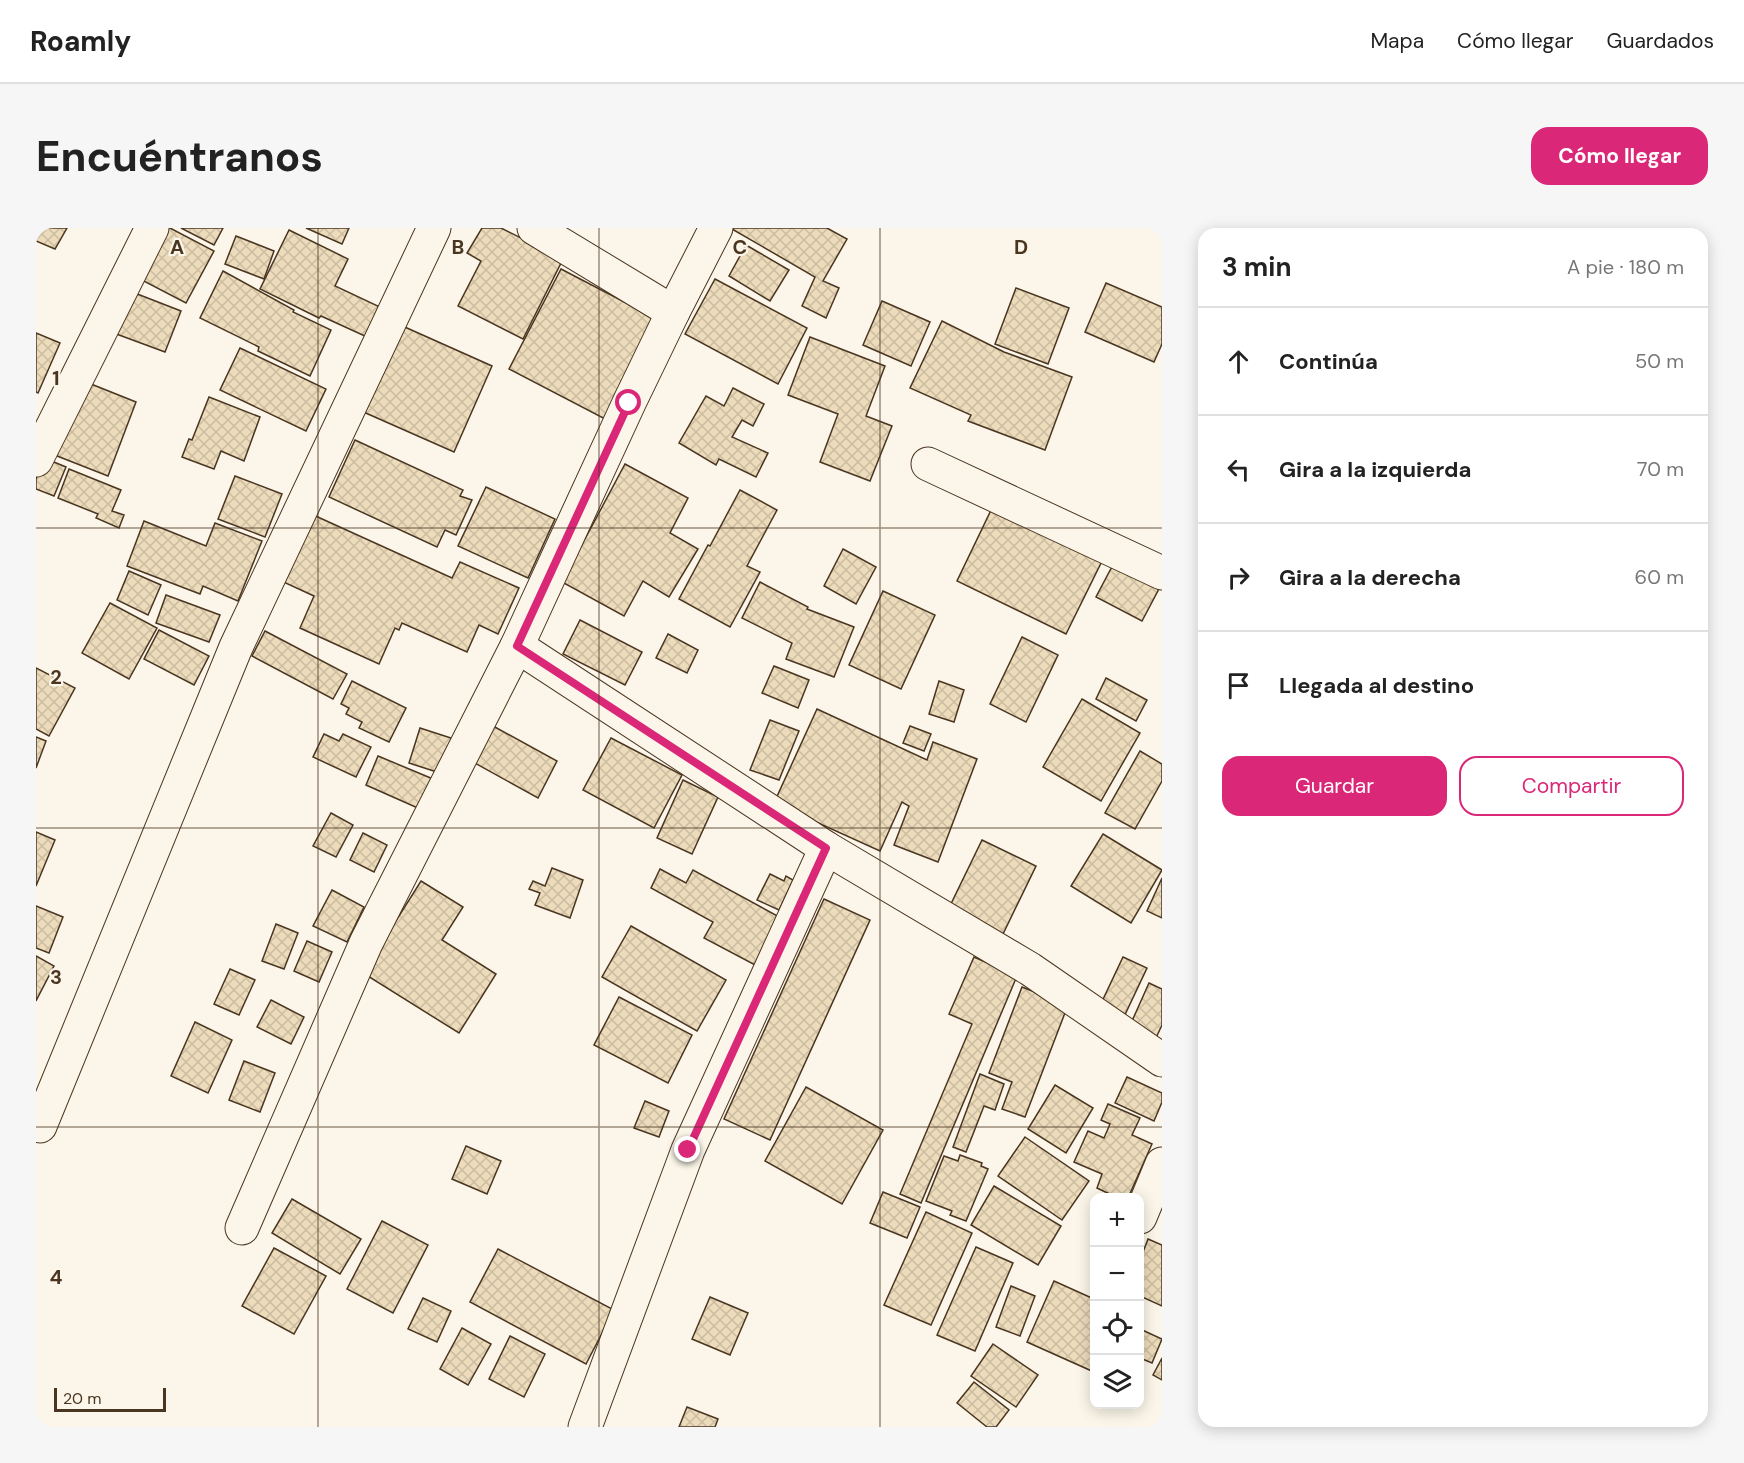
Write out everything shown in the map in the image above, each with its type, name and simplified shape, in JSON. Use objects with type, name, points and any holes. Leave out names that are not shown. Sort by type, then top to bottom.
[{"type":"street","points":[[36,460],[152,228]]},
{"type":"street","points":[[40,1126],[236,647],[434,228]]},
{"type":"street","points":[[534,228],[673,312]]},
{"type":"street","points":[[242,1228],[366,943],[517,646],[673,312],[716,228]]},
{"type":"street","points":[[928,464],[1162,573]]},
{"type":"street","points":[[517,646],[826,848],[1030,969],[1162,1060]]},
{"type":"street","points":[[585,1427],[688,1150],[826,848]]},
{"type":"street","points":[[1144,1207],[1162,1164]]},
{"type":"building","points":[[36,228],[67,228],[55,249],[36,241]]},
{"type":"building","points":[[162,228],[170,228],[214,251],[186,303],[136,277]]},
{"type":"building","points":[[181,228],[223,228],[214,245]]},
{"type":"building","points":[[306,228],[349,228],[342,244]]},
{"type":"building","points":[[482,228],[501,228],[563,259],[523,339],[458,306],[481,261],[467,253]]},
{"type":"building","points":[[733,228],[827,228],[847,239],[823,281],[839,288],[826,318],[802,306],[815,277]]},
{"type":"building","points":[[289,230],[348,259],[335,286],[380,307],[367,337],[321,316],[319,318],[260,289]]},
{"type":"building","points":[[236,236],[274,251],[264,279],[225,264]]},
{"type":"building","points":[[746,245],[789,270],[770,301],[729,276]]},
{"type":"building","points":[[561,269],[659,320],[607,420],[509,369]]},
{"type":"building","points":[[223,271],[294,310],[293,312],[331,330],[310,376],[258,351],[259,347],[200,318]]},
{"type":"building","points":[[715,279],[807,328],[778,384],[685,334]]},
{"type":"building","points":[[1106,283],[1162,307],[1162,344],[1154,362],[1085,332]]},
{"type":"building","points":[[1016,288],[1069,308],[1048,364],[995,344]]},
{"type":"building","points":[[127,290],[181,311],[165,352],[111,332]]},
{"type":"building","points":[[882,301],[930,322],[911,366],[863,345]]},
{"type":"building","points":[[942,321],[1004,352],[1072,377],[1045,450],[968,421],[971,415],[910,388]]},
{"type":"building","points":[[398,324],[492,366],[454,452],[359,410]]},
{"type":"building","points":[[36,333],[60,343],[38,393],[36,392]]},
{"type":"building","points":[[810,337],[885,366],[866,416],[892,426],[870,481],[820,462],[838,414],[788,395]]},
{"type":"building","points":[[240,348],[326,389],[306,431],[220,390]]},
{"type":"building","points":[[81,380],[136,402],[108,476],[52,454]]},
{"type":"building","points":[[733,388],[764,404],[753,426],[742,420],[732,437],[768,453],[756,477],[719,459],[716,465],[679,443],[706,396],[724,406]]},
{"type":"building","points":[[209,397],[260,417],[244,461],[221,451],[214,469],[182,457],[189,439],[192,440]]},
{"type":"building","points":[[355,440],[463,490],[460,496],[472,500],[456,535],[445,530],[437,547],[329,497]]},
{"type":"building","points":[[44,458],[66,467],[54,496],[36,489],[36,479]]},
{"type":"building","points":[[625,464],[688,498],[670,533],[698,549],[669,597],[643,581],[624,616],[562,582]]},
{"type":"building","points":[[69,469],[121,490],[112,511],[124,515],[119,528],[96,518],[98,514],[58,498]]},
{"type":"building","points":[[235,476],[282,494],[265,537],[218,519]]},
{"type":"building","points":[[486,487],[555,519],[528,578],[458,546]]},
{"type":"building","points":[[740,490],[777,510],[747,566],[760,572],[730,627],[679,599]]},
{"type":"building","points":[[993,506],[1103,559],[1066,634],[957,581]]},
{"type":"building","points":[[309,513],[452,578],[460,562],[519,588],[498,634],[479,625],[467,652],[402,623],[399,630],[395,628],[379,664],[300,628],[314,596],[279,580]]},
{"type":"building","points":[[144,521],[206,546],[215,523],[262,541],[238,601],[203,586],[200,594],[127,566]]},
{"type":"building","points":[[843,549],[876,567],[856,604],[824,586]]},
{"type":"building","points":[[1115,561],[1161,585],[1142,621],[1096,597]]},
{"type":"building","points":[[129,571],[161,585],[148,615],[117,600]]},
{"type":"building","points":[[760,582],[808,607],[807,609],[854,627],[834,677],[786,659],[792,643],[742,618]]},
{"type":"building","points":[[883,591],[935,615],[901,689],[849,665]]},
{"type":"building","points":[[166,595],[220,615],[209,642],[156,623]]},
{"type":"building","points":[[110,603],[157,628],[129,679],[82,653]]},
{"type":"building","points":[[580,620],[642,652],[625,685],[563,654]]},
{"type":"building","points":[[159,630],[209,656],[194,685],[144,659]]},
{"type":"building","points":[[265,631],[347,674],[333,699],[252,656]]},
{"type":"building","points":[[668,634],[698,650],[687,673],[656,658]]},
{"type":"building","points":[[1022,637],[1058,655],[1026,722],[990,704]]},
{"type":"building","points":[[774,666],[809,680],[798,708],[762,693]]},
{"type":"building","points":[[36,668],[75,688],[49,736],[36,729]]},
{"type":"building","points":[[1106,678],[1147,700],[1136,721],[1096,699]]},
{"type":"building","points":[[352,681],[406,708],[389,742],[359,728],[362,722],[346,714],[349,708],[341,704]]},
{"type":"building","points":[[939,681],[964,690],[954,722],[929,714]]},
{"type":"building","points":[[1082,699],[1140,733],[1101,801],[1043,767]]},
{"type":"building","points":[[817,709],[927,760],[933,742],[977,759],[938,862],[894,845],[909,806],[902,802],[880,851],[774,803]]},
{"type":"building","points":[[770,720],[799,731],[779,780],[750,770]]},
{"type":"building","points":[[493,726],[557,761],[538,798],[473,762]]},
{"type":"building","points":[[910,726],[931,734],[924,751],[903,743]]},
{"type":"building","points":[[420,728],[454,739],[443,774],[409,763]]},
{"type":"building","points":[[324,734],[339,741],[343,734],[371,747],[356,777],[313,757]]},
{"type":"building","points":[[36,737],[46,741],[36,768]]},
{"type":"building","points":[[611,738],[682,775],[654,828],[583,790]]},
{"type":"building","points":[[1140,751],[1162,764],[1162,781],[1135,829],[1105,813]]},
{"type":"building","points":[[378,756],[433,779],[420,809],[366,785]]},
{"type":"building","points":[[683,780],[718,797],[692,854],[657,838]]},
{"type":"building","points":[[331,813],[353,825],[336,857],[313,846]]},
{"type":"building","points":[[36,832],[55,840],[36,886]]},
{"type":"building","points":[[363,833],[387,845],[374,872],[350,860]]},
{"type":"building","points":[[1103,834],[1162,870],[1131,923],[1071,886]]},
{"type":"building","points":[[982,840],[1036,866],[1003,934],[949,908]]},
{"type":"building","points":[[552,868],[583,880],[570,918],[535,905],[540,893],[529,889],[533,881],[545,886]]},
{"type":"building","points":[[660,869],[686,883],[693,870],[783,919],[757,966],[704,938],[713,922],[651,888]]},
{"type":"building","points":[[770,874],[784,881],[786,876],[793,880],[779,910],[757,900]]},
{"type":"building","points":[[1162,878],[1162,918],[1147,911]]},
{"type":"building","points":[[421,881],[463,907],[442,940],[496,974],[459,1033],[363,973]]},
{"type":"building","points":[[332,890],[364,907],[347,942],[313,926]]},
{"type":"building","points":[[824,899],[870,920],[770,1140],[724,1119]]},
{"type":"building","points":[[36,906],[63,917],[49,953],[36,948]]},
{"type":"building","points":[[276,924],[298,933],[284,969],[262,961]]},
{"type":"building","points":[[631,926],[726,980],[697,1031],[602,977]]},
{"type":"building","points":[[307,941],[332,952],[319,982],[294,971]]},
{"type":"building","points":[[36,956],[54,966],[36,1001]]},
{"type":"building","points":[[974,957],[1017,976],[921,1203],[900,1194],[972,1024],[949,1014]]},
{"type":"building","points":[[1123,957],[1147,968],[1122,1021],[1098,1010]]},
{"type":"building","points":[[230,969],[255,980],[239,1015],[214,1004]]},
{"type":"building","points":[[1149,983],[1162,989],[1162,1025],[1154,1042],[1128,1030]]},
{"type":"building","points":[[1022,987],[1068,1005],[1025,1117],[1002,1109],[1012,1082],[989,1073]]},
{"type":"building","points":[[619,997],[692,1035],[668,1083],[594,1045]]},
{"type":"building","points":[[271,1000],[304,1017],[291,1044],[257,1027]]},
{"type":"building","points":[[195,1022],[232,1040],[208,1093],[171,1076]]},
{"type":"building","points":[[244,1061],[275,1073],[260,1112],[229,1100]]},
{"type":"building","points":[[980,1074],[1004,1084],[995,1110],[984,1106],[966,1152],[953,1147]]},
{"type":"building","points":[[1127,1077],[1162,1093],[1162,1102],[1154,1121],[1115,1103]]},
{"type":"building","points":[[1055,1085],[1093,1108],[1066,1153],[1028,1129]]},
{"type":"building","points":[[806,1087],[883,1130],[842,1204],[765,1161]]},
{"type":"building","points":[[645,1101],[669,1111],[659,1137],[634,1128]]},
{"type":"building","points":[[1108,1104],[1140,1118],[1132,1135],[1152,1144],[1130,1193],[1108,1193],[1097,1188],[1102,1174],[1074,1162],[1088,1131],[1104,1138],[1110,1124],[1101,1120]]},
{"type":"building","points":[[1025,1137],[1089,1181],[1062,1220],[998,1176]]},
{"type":"building","points":[[466,1146],[501,1161],[487,1194],[452,1179]]},
{"type":"building","points":[[960,1155],[982,1163],[981,1166],[988,1169],[966,1221],[950,1215],[952,1211],[926,1201],[944,1156],[958,1161]]},
{"type":"building","points":[[994,1186],[1061,1226],[1038,1265],[971,1225]]},
{"type":"building","points":[[883,1192],[920,1207],[907,1238],[870,1223]]},
{"type":"building","points":[[292,1199],[361,1239],[340,1274],[272,1233]]},
{"type":"building","points":[[926,1212],[972,1233],[931,1325],[884,1305]]},
{"type":"building","points":[[382,1221],[428,1245],[393,1313],[347,1289]]},
{"type":"building","points":[[1148,1239],[1162,1245],[1162,1306],[1144,1298],[1144,1250]]},
{"type":"building","points":[[976,1247],[1013,1263],[975,1351],[937,1335]]},
{"type":"building","points":[[274,1248],[326,1276],[294,1334],[242,1306]]},
{"type":"building","points":[[498,1249],[614,1310],[586,1364],[470,1302]]},
{"type":"building","points":[[1054,1281],[1090,1297],[1090,1370],[1027,1342]]},
{"type":"building","points":[[1011,1286],[1035,1296],[1020,1336],[996,1327]]},
{"type":"building","points":[[710,1297],[748,1313],[730,1355],[692,1339]]},
{"type":"building","points":[[423,1298],[451,1311],[437,1342],[408,1329]]},
{"type":"building","points":[[462,1328],[491,1344],[468,1385],[440,1369]]},
{"type":"building","points":[[1144,1331],[1162,1339],[1152,1363],[1144,1360]]},
{"type":"building","points":[[510,1336],[545,1354],[524,1397],[489,1379]]},
{"type":"building","points":[[993,1344],[1038,1375],[1016,1407],[971,1376]]},
{"type":"building","points":[[1162,1358],[1162,1380],[1153,1375]]},
{"type":"building","points":[[974,1382],[1009,1410],[996,1427],[987,1427],[957,1403]]},
{"type":"building","points":[[687,1407],[718,1419],[715,1427],[679,1427]]},
{"type":"route","points":[[629,403],[517,646],[826,848],[688,1150]]}]
